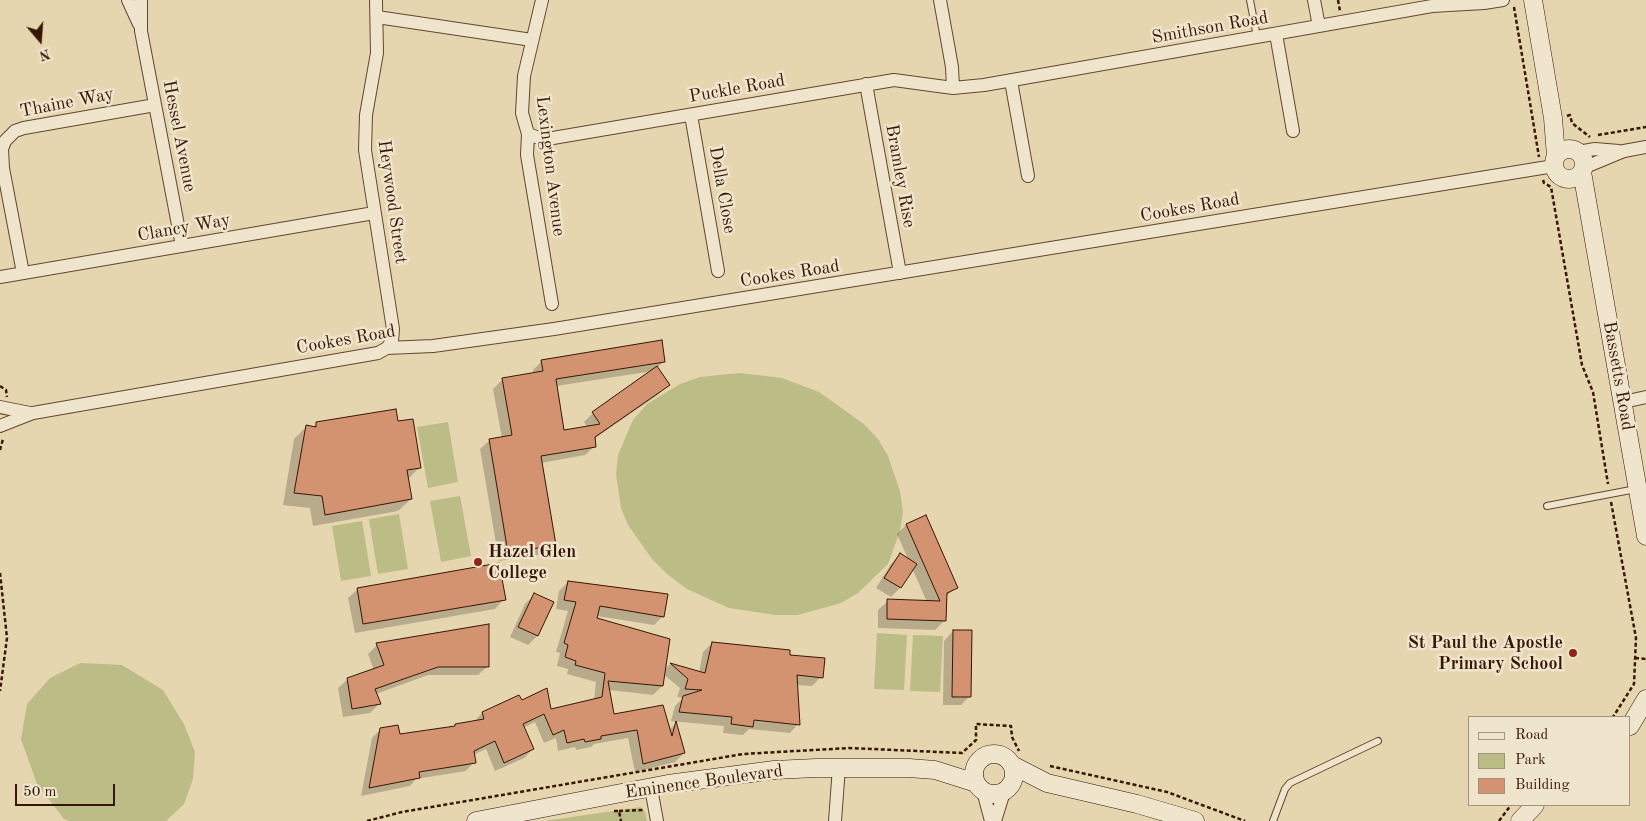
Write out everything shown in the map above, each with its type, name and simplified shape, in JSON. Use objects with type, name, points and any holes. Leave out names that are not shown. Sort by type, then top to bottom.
[{"type":"street","name":"Hessel Avenue","points":[[128,0],[142,31]]},
{"type":"street","name":"Hessel Avenue","points":[[141,0],[142,31],[182,246]]},
{"type":"street","name":"Heywood Street","points":[[376,0],[377,53],[368,96],[365,132],[367,171],[393,329],[392,340],[387,348]]},
{"type":"street","points":[[940,0],[952,67],[953,88]]},
{"type":"street","points":[[1314,0],[1318,26]]},
{"type":"street","name":"Smithson Road","points":[[953,88],[1011,81],[1432,6],[1484,4],[1503,0]]},
{"type":"street","name":"Bassetts Road","points":[[1533,0],[1553,118],[1567,163],[1588,216],[1646,536]]},
{"type":"street","name":"Lexington Avenue","points":[[543,1],[524,76],[522,98],[523,122],[528,134],[527,155],[552,304]]},
{"type":"street","points":[[377,18],[532,40]]},
{"type":"street","points":[[1276,34],[1293,131]]},
{"type":"street","name":"Puckle Road","points":[[528,134],[542,140],[866,84],[907,80],[953,88]]},
{"type":"street","points":[[1011,81],[1028,176]]},
{"type":"street","name":"Bramley Rise","points":[[866,84],[900,273]]},
{"type":"street","name":"Thaine Way","points":[[23,273],[3,168],[2,149],[5,140],[15,131],[24,128],[155,105]]},
{"type":"street","name":"Della Close","points":[[691,115],[718,271]]},
{"type":"street","name":"Cookes Road","points":[[0,426],[33,413],[378,352],[387,348],[434,346],[554,329],[1567,163],[1595,149],[1624,151],[1646,148]]},
{"type":"street","name":"Clancy Way","points":[[0,277],[374,213]]},
{"type":"street","points":[[1623,402],[1646,398]]},
{"type":"street","name":"Cookes Road","points":[[3,402],[33,413]]},
{"type":"street","points":[[1631,724],[1646,699]]},
{"type":"street","points":[[991,821],[974,772],[979,761],[989,755],[1000,755],[1016,759],[1047,784]]},
{"type":"street","points":[[995,821],[1014,776],[1016,759]]},
{"type":"street","name":"Eminence Boulevard","points":[[476,821],[737,774],[838,767],[935,770],[979,761]]},
{"type":"street","points":[[835,821],[838,767]]},
{"type":"street","name":"Eminence Boulevard","points":[[935,770],[980,787]]},
{"type":"street","points":[[980,787],[993,794],[1007,789],[1047,784],[1138,804],[1195,821]]},
{"type":"street","points":[[651,788],[656,815]]},
{"type":"street","points":[[1520,821],[1533,806]]},
{"type":"lane","points":[[1250,0],[1257,37]]},
{"type":"lane","points":[[1547,506],[1638,489]]},
{"type":"lane","points":[[1273,821],[1285,789],[1290,783],[1378,741]]},
{"type":"path","points":[[1513,0],[1567,163],[1544,183],[1551,188],[1582,365],[1593,392],[1636,638],[1634,684],[1614,716]]},
{"type":"path","points":[[1553,118],[1570,115],[1572,123],[1590,137],[1646,127]]},
{"type":"path","points":[[0,386],[6,390],[3,402]]},
{"type":"path","points":[[0,573],[7,638],[0,691]]},
{"type":"path","points":[[1635,658],[1646,659]]},
{"type":"path","points":[[994,723],[1011,726],[1016,759]]},
{"type":"path","points":[[1043,764],[1167,792],[1245,821]]},
{"type":"path","points":[[1499,821],[1510,806]]},
{"type":"path","points":[[619,811],[621,821]]},
{"type":"path","points":[[610,812],[619,811],[656,815]]},
{"type":"green space","points":[[740,373],[782,378],[819,392],[864,424],[878,439],[888,456],[900,491],[903,512],[900,531],[888,564],[858,593],[841,603],[798,615],[775,615],[729,608],[687,589],[667,574],[652,559],[628,525],[621,508],[616,474],[618,455],[633,420],[647,404],[680,384],[700,377]]},
{"type":"green space","points":[[448,422],[458,482],[428,488],[417,427]]},
{"type":"green space","points":[[460,496],[471,556],[441,562],[430,501]]},
{"type":"green space","points":[[399,514],[408,569],[378,574],[369,519]]},
{"type":"green space","points":[[362,521],[371,576],[341,581],[332,526]]},
{"type":"green space","points":[[877,633],[907,635],[904,690],[874,689]]},
{"type":"green space","points":[[913,635],[943,636],[940,692],[910,691]]},
{"type":"green space","points":[[80,663],[122,665],[163,690],[184,724],[195,752],[193,779],[184,804],[166,821],[69,821],[64,819],[37,784],[21,739],[27,704],[50,678]]},
{"type":"green space","points":[[641,807],[645,812],[647,821],[544,821]]},
{"type":"building","points":[[662,340],[665,362],[556,379],[564,430],[600,424],[592,412],[657,366],[670,385],[595,437],[596,447],[541,456],[556,545],[508,553],[489,439],[512,435],[502,378],[543,371],[541,360]]},
{"type":"building","points":[[396,409],[398,421],[413,419],[421,468],[407,470],[412,499],[325,515],[322,496],[294,493],[306,425],[316,427],[316,422]]},
{"type":"building","points":[[926,515],[958,588],[947,593],[946,621],[887,619],[887,599],[940,601],[906,524]]},
{"type":"building","points":[[900,553],[917,564],[901,588],[884,578]]},
{"type":"building","points":[[499,563],[506,600],[363,624],[357,588]]},
{"type":"building","points":[[568,581],[668,594],[664,617],[600,606],[597,618],[670,639],[663,686],[608,681],[614,714],[663,705],[672,736],[676,721],[685,753],[643,764],[637,730],[601,736],[601,739],[585,742],[584,739],[567,743],[564,730],[553,735],[544,714],[523,724],[534,749],[504,763],[495,741],[474,751],[476,763],[419,772],[420,778],[369,788],[380,728],[398,725],[400,734],[455,726],[455,724],[484,719],[482,712],[519,695],[522,700],[547,688],[551,709],[602,697],[605,673],[575,665],[576,661],[565,657],[568,645],[564,643],[576,602],[564,600]]},
{"type":"building","points":[[534,593],[554,602],[538,636],[518,627]]},
{"type":"building","points":[[489,624],[489,667],[438,667],[375,689],[381,704],[352,709],[347,678],[384,665],[376,643]]},
{"type":"building","points":[[953,630],[972,630],[971,697],[952,697]]},
{"type":"building","points":[[712,642],[790,650],[790,655],[825,658],[823,678],[797,675],[800,725],[754,720],[753,727],[731,724],[732,717],[679,712],[683,696],[702,690],[685,689],[688,679],[670,663],[705,673]]},
{"type":"place","name":"Hazel Glen College","points":[[478,562]]},
{"type":"place","name":"St Paul the Apostle Primary School","points":[[1573,653]]}]
